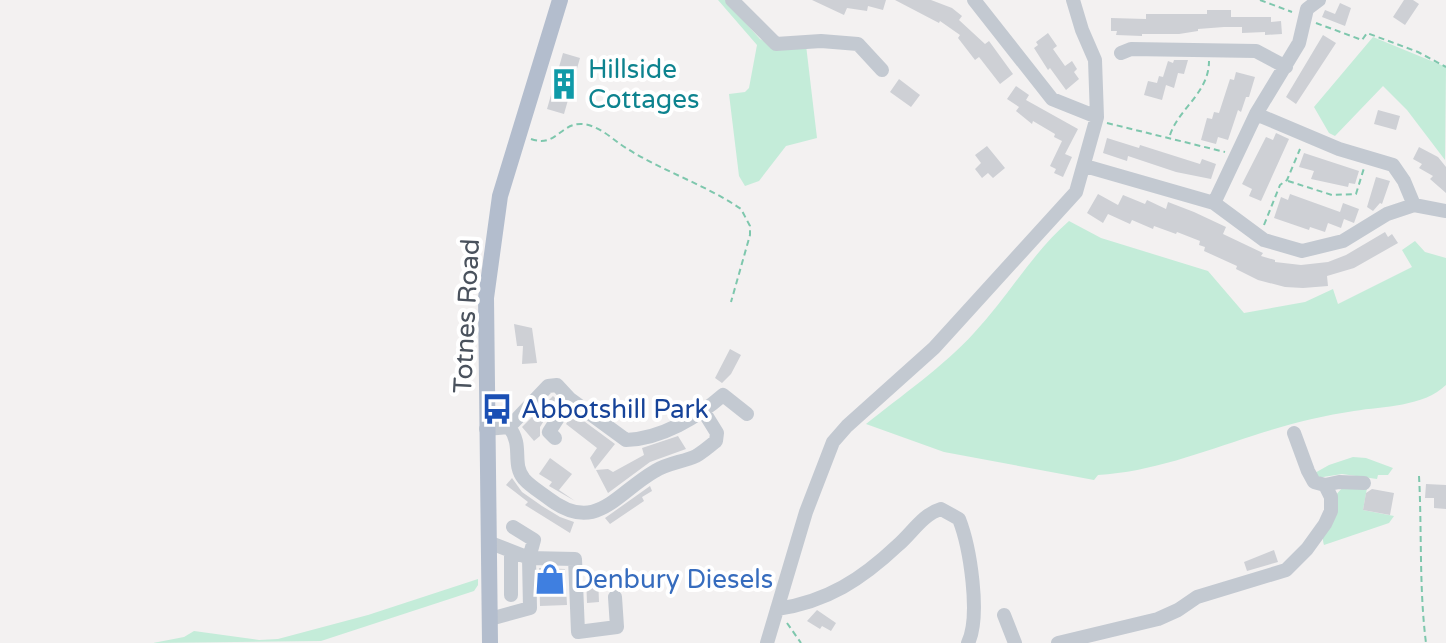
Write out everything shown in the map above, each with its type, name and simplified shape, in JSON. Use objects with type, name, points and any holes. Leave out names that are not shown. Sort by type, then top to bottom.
[{"type":"main road","name":"Totnes Road","points":[[490,643],[484,351],[487,285],[500,196],[560,0]]},
{"type":"street","points":[[732,0],[776,44],[821,41],[858,44],[882,70]]},
{"type":"street","points":[[974,0],[1052,99],[1096,119]]},
{"type":"street","points":[[767,643],[806,512],[833,442],[934,348],[1076,192],[1096,119],[1095,60],[1073,0]]},
{"type":"street","points":[[1214,203],[1256,114],[1299,43],[1307,9],[1317,2]]},
{"type":"street","points":[[1121,53],[1131,49],[1256,51],[1286,67]]},
{"type":"street","points":[[1256,114],[1305,136],[1393,165],[1414,205]]},
{"type":"street","points":[[1085,166],[1214,203],[1259,237],[1302,251],[1343,241],[1387,214],[1414,205],[1446,211]]},
{"type":"street","points":[[486,429],[509,427],[548,386],[557,385],[570,399],[626,440],[638,440],[704,412],[723,395],[747,414]]},
{"type":"street","points":[[555,438],[549,432],[570,399]]},
{"type":"street","points":[[509,427],[516,437],[518,470],[525,480],[560,507],[574,514],[587,514],[615,501],[665,465],[698,455],[716,441],[717,433],[704,412]]},
{"type":"street","points":[[1294,433],[1314,482],[1325,485],[1364,483]]},
{"type":"street","points":[[1058,643],[1158,619],[1197,597],[1286,570],[1307,549],[1331,511],[1331,497],[1325,485]]},
{"type":"street","points":[[776,613],[807,605],[842,589],[897,547],[928,515],[941,509],[959,519],[966,543],[973,612],[972,634],[968,643]]},
{"type":"street","points":[[490,619],[530,608],[529,558],[534,540],[513,527]]},
{"type":"street","points":[[488,542],[529,558],[575,559],[578,632],[617,627],[615,597]]},
{"type":"street","points":[[511,551],[511,595]]},
{"type":"street","points":[[1004,615],[1015,643]]},
{"type":"path","points":[[1260,0],[1362,40],[1367,33],[1418,52],[1446,67]]},
{"type":"path","points":[[1169,137],[1206,80],[1209,50]]},
{"type":"path","points":[[1096,119],[1237,157]]},
{"type":"path","points":[[519,135],[539,142],[550,141],[572,126],[582,124],[593,127],[638,155],[741,209],[750,226],[750,235],[731,302]]},
{"type":"path","points":[[1259,237],[1280,185],[1287,180],[1305,136]]},
{"type":"path","points":[[1287,180],[1332,195],[1356,194],[1367,157]]},
{"type":"path","points":[[1419,476],[1423,555],[1421,603],[1426,643]]},
{"type":"path","points":[[776,613],[791,626],[801,643]]},
{"type":"green space","points":[[718,0],[725,0],[760,39],[806,45],[817,138],[786,146],[759,181],[745,186],[739,176],[729,94],[745,92],[749,88],[757,45]]},
{"type":"green space","points":[[1373,37],[1446,67],[1445,160],[1407,110],[1383,86],[1335,136],[1329,133],[1314,107]]},
{"type":"green space","points":[[1069,221],[1101,238],[1208,271],[1244,313],[1305,302],[1333,289],[1338,304],[1412,267],[1402,250],[1415,241],[1425,252],[1446,258],[1446,385],[1415,402],[1303,421],[1157,466],[1098,475],[1094,480],[944,452],[866,424],[962,345],[1043,247]]},
{"type":"green space","points":[[1353,457],[1366,458],[1393,468],[1388,475],[1378,475],[1377,479],[1342,474],[1317,478],[1313,474],[1329,465]]},
{"type":"green space","points":[[1344,487],[1367,488],[1363,510],[1394,516],[1389,523],[1324,545],[1327,513]]},
{"type":"green space","points":[[478,579],[474,591],[321,641],[153,643],[184,637],[194,631],[259,640],[278,639],[368,615]]},
{"type":"building","points":[[812,0],[886,0],[883,10],[868,6],[867,11],[847,8],[844,15]]},
{"type":"building","points":[[895,0],[931,0],[952,8],[962,16],[959,20],[985,44],[989,41],[1013,74],[1000,84],[979,57],[975,60],[958,38],[960,35],[940,21]]},
{"type":"building","points":[[1404,0],[1419,4],[1405,25],[1393,17]]},
{"type":"building","points":[[1340,3],[1351,8],[1345,26],[1322,17],[1325,10],[1335,14]]},
{"type":"building","points":[[1207,10],[1231,10],[1231,17],[1271,17],[1271,22],[1281,21],[1282,34],[1242,33],[1242,27],[1142,36],[1116,35],[1117,31],[1111,31],[1111,18],[1146,19],[1146,14],[1207,14]]},
{"type":"building","points":[[1048,33],[1057,46],[1053,49],[1065,66],[1072,61],[1077,69],[1074,72],[1079,79],[1066,90],[1034,48],[1038,45],[1036,42]]},
{"type":"building","points":[[1323,35],[1336,43],[1296,104],[1286,97]]},
{"type":"building","name":"Hillside Cottages","points":[[563,53],[580,58],[564,114],[547,109]]},
{"type":"building","points":[[1174,60],[1188,60],[1184,74],[1178,73],[1174,88],[1166,85],[1162,100],[1144,95],[1148,81],[1157,83],[1159,76],[1163,77],[1168,61],[1173,63]]},
{"type":"building","points":[[1236,72],[1255,77],[1249,97],[1246,97],[1241,112],[1238,110],[1228,140],[1218,137],[1216,144],[1201,140],[1207,118],[1212,119],[1214,112],[1219,113],[1230,79],[1234,80]]},
{"type":"building","points":[[899,79],[920,95],[911,107],[890,92]]},
{"type":"building","points":[[1016,86],[1029,95],[1026,100],[1078,129],[1065,154],[1072,157],[1063,177],[1054,173],[1056,169],[1050,166],[1062,141],[1016,111],[1019,107],[1007,99]]},
{"type":"building","points":[[1378,110],[1400,116],[1396,130],[1374,124]]},
{"type":"building","points":[[1276,133],[1289,139],[1261,201],[1249,196],[1252,189],[1242,184],[1266,137],[1273,140]]},
{"type":"building","points":[[1107,138],[1200,164],[1202,159],[1216,164],[1211,179],[1176,172],[1128,156],[1127,161],[1103,153]]},
{"type":"building","points":[[987,146],[1005,168],[993,178],[988,173],[982,178],[975,169],[981,163],[975,155]]},
{"type":"building","points":[[1419,147],[1438,157],[1446,167],[1446,193],[1430,179],[1433,176],[1419,168],[1422,164],[1413,159]]},
{"type":"building","points":[[1304,153],[1359,171],[1355,184],[1349,183],[1348,187],[1311,179],[1314,171],[1299,167]]},
{"type":"building","points":[[1376,177],[1390,181],[1382,204],[1373,211],[1367,207]]},
{"type":"building","points":[[1098,194],[1118,205],[1123,195],[1145,204],[1147,200],[1166,209],[1168,202],[1226,227],[1223,234],[1275,262],[1301,265],[1328,262],[1385,232],[1388,237],[1392,234],[1398,243],[1354,268],[1327,276],[1328,286],[1285,287],[1258,280],[1236,269],[1237,266],[1204,251],[1205,247],[1199,245],[1200,241],[1177,232],[1154,226],[1153,229],[1132,220],[1130,224],[1108,214],[1103,223],[1087,213]]},
{"type":"building","points":[[1290,194],[1340,212],[1343,203],[1359,209],[1354,223],[1344,219],[1341,228],[1328,223],[1325,232],[1310,227],[1309,230],[1274,218],[1281,197],[1288,200]]},
{"type":"building","points":[[514,324],[532,328],[537,363],[522,364],[523,346],[517,346]]},
{"type":"building","points":[[730,349],[741,355],[722,383],[715,378]]},
{"type":"building","points":[[553,396],[557,400],[540,427],[540,436],[534,441],[522,427]]},
{"type":"building","points":[[573,413],[615,444],[595,469],[590,458],[597,448],[566,424]]},
{"type":"building","points":[[678,436],[686,449],[650,462],[608,493],[596,470],[613,472],[644,455],[642,448]]},
{"type":"building","points":[[550,458],[572,474],[559,490],[575,501],[549,486],[552,482],[539,474]]},
{"type":"building","points":[[512,478],[522,492],[560,517],[574,522],[570,533],[525,505],[528,502],[506,485]]},
{"type":"building","points":[[1426,484],[1446,485],[1446,509],[1434,508],[1434,498],[1425,498]]},
{"type":"building","points":[[650,486],[652,491],[642,497],[644,501],[610,524],[605,518]]},
{"type":"building","points":[[1372,489],[1394,493],[1390,515],[1363,510],[1366,493]]},
{"type":"building","points":[[1274,550],[1278,562],[1247,571],[1244,562]]},
{"type":"building","points":[[539,568],[565,569],[567,605],[540,606]]},
{"type":"building","points":[[586,576],[598,576],[599,602],[587,603]]},
{"type":"building","points":[[817,610],[836,623],[831,631],[807,621]]},
{"type":"place","name":"Hillside Cottages","points":[[564,84]]},
{"type":"place","name":"Abbotshill Park","points":[[497,409]]},
{"type":"place","name":"Denbury Diesels","points":[[550,579]]}]
